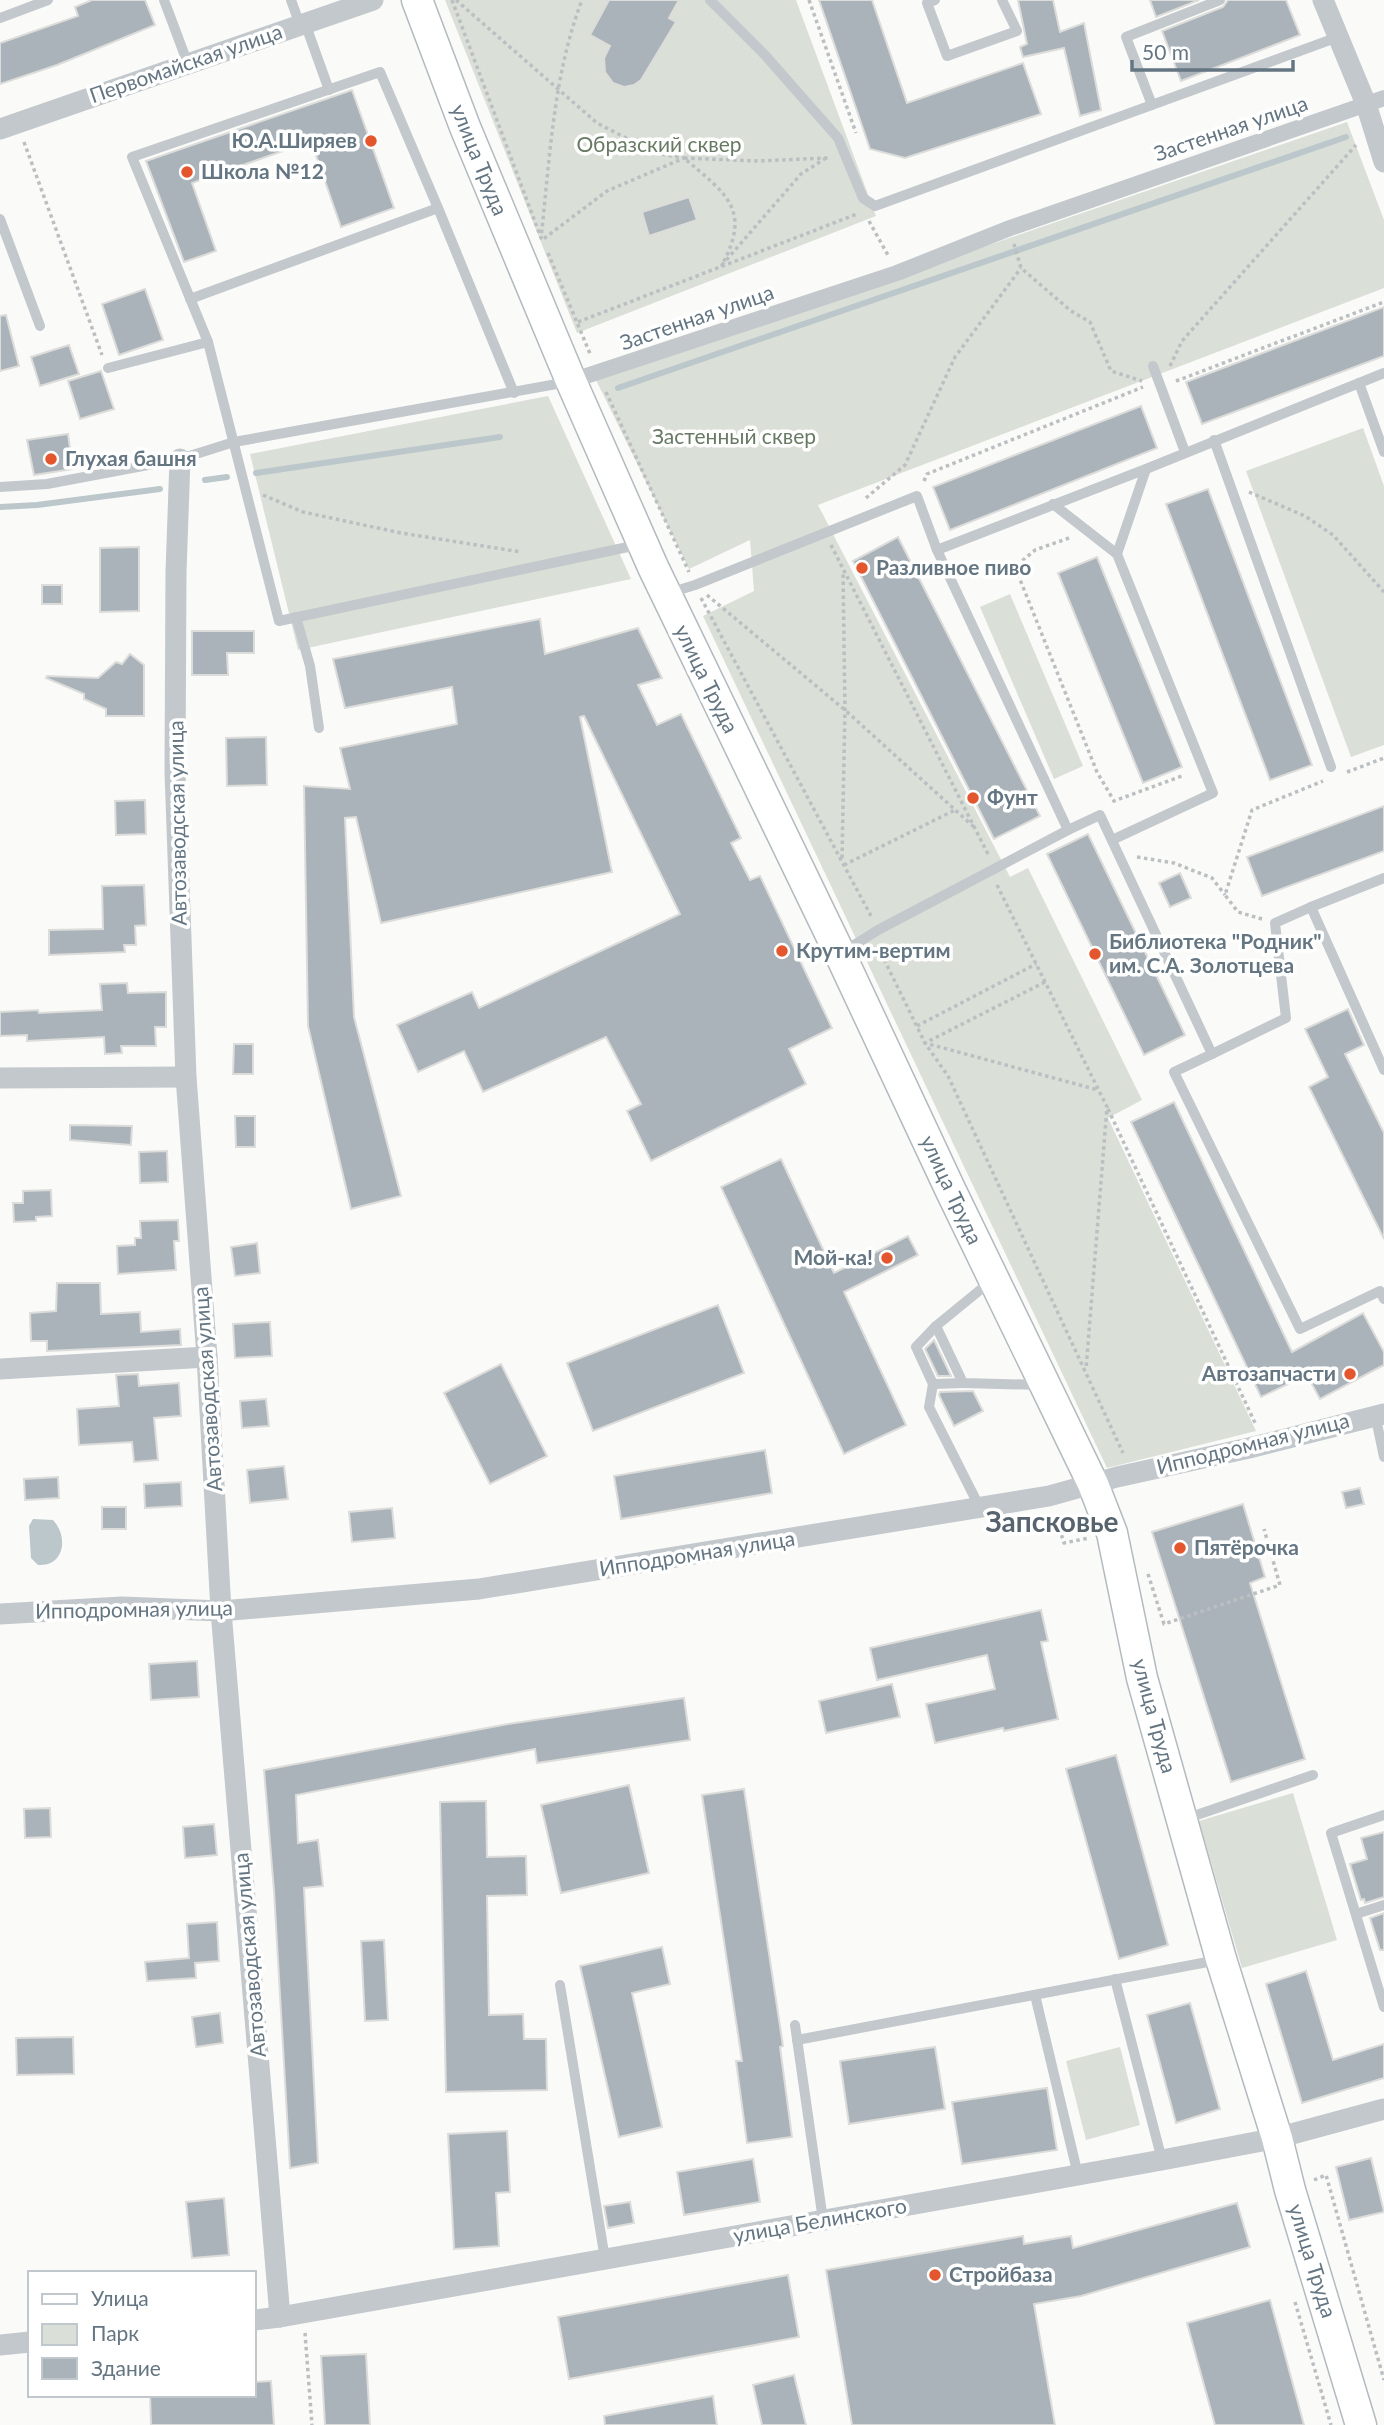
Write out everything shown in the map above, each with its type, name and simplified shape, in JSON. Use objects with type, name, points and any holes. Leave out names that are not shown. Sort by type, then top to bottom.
[{"type":"main road","name":"улица Труда","points":[[417,0],[464,127],[571,381],[666,594],[1044,1385],[1105,1481],[1112,1533],[1142,1678],[1221,1959],[1277,2138],[1290,2190],[1361,2425]]},
{"type":"street","name":"Первомайская улица","points":[[8,126],[373,0]]},
{"type":"street","points":[[1323,0],[1367,104],[1383,153]]},
{"type":"street","name":"Застенная улица","points":[[571,381],[897,272],[1010,228],[1367,104]]},
{"type":"street","name":"Автозаводская улица","points":[[180,459],[176,572],[175,772],[186,1077],[207,1357],[221,1611],[280,2317]]},
{"type":"street","points":[[0,1078],[186,1077]]},
{"type":"street","points":[[0,1369],[207,1357]]},
{"type":"street","name":"Ипподромная улица","points":[[0,1614],[121,1607],[221,1611],[479,1589],[1049,1496],[1380,1414]]},
{"type":"street","name":"улица Белинского","points":[[256,2320],[1162,2160],[1277,2138],[1384,2109]]},
{"type":"street","points":[[0,2344],[28,2342]]},
{"type":"lane","points":[[0,18],[48,0]]},
{"type":"lane","points":[[164,0],[188,64]]},
{"type":"lane","points":[[291,0],[329,90]]},
{"type":"lane","points":[[709,0],[765,55],[838,138],[863,198],[875,206],[1338,37]]},
{"type":"lane","points":[[935,0],[928,3],[947,56],[1017,31],[1002,0]]},
{"type":"lane","points":[[1152,105],[1126,37],[1220,0]]},
{"type":"lane","points":[[514,393],[380,72],[132,157],[208,342],[279,621],[644,543]]},
{"type":"lane","points":[[190,299],[438,208]]},
{"type":"lane","points":[[0,219],[40,326]]},
{"type":"lane","points":[[108,368],[208,342]]},
{"type":"lane","points":[[1153,366],[1185,452]]},
{"type":"lane","points":[[937,550],[1384,373]]},
{"type":"lane","name":"Застенная улица","points":[[0,488],[47,484],[180,459],[234,442],[571,381]]},
{"type":"lane","points":[[1359,383],[1384,452]]},
{"type":"lane","points":[[1214,440],[1333,771]]},
{"type":"lane","points":[[1117,554],[1146,469]]},
{"type":"lane","points":[[666,594],[695,585],[917,496],[937,550],[1068,830]]},
{"type":"lane","points":[[1053,504],[1117,554],[1213,793],[1112,840]]},
{"type":"lane","points":[[296,617],[310,666],[319,728]]},
{"type":"lane","points":[[840,954],[871,934],[1100,815],[1212,1054]]},
{"type":"lane","points":[[1384,878],[1275,923],[1286,1018],[1174,1072],[1300,1329],[1380,1291],[1384,1299]]},
{"type":"lane","points":[[1311,907],[1384,1070]]},
{"type":"lane","points":[[980,1508],[929,1407],[933,1384],[916,1347],[936,1326],[994,1280]]},
{"type":"lane","points":[[936,1326],[963,1383]]},
{"type":"lane","points":[[933,1384],[1044,1385]]},
{"type":"lane","points":[[1380,1414],[1384,1457]]},
{"type":"lane","points":[[1183,1820],[1313,1775]]},
{"type":"lane","points":[[1384,1815],[1331,1833],[1384,2007]]},
{"type":"lane","points":[[1356,1914],[1384,1905]]},
{"type":"lane","points":[[797,2040],[1221,1959]]},
{"type":"lane","points":[[1115,1979],[1162,2160]]},
{"type":"lane","points":[[560,1985],[605,2259]]},
{"type":"lane","points":[[1035,1995],[1078,2175]]},
{"type":"lane","points":[[795,2025],[824,2220]]},
{"type":"path","points":[[454,0],[597,123],[655,153],[684,158],[758,161],[833,159]]},
{"type":"path","points":[[454,0],[541,238]]},
{"type":"path","points":[[541,238],[558,89],[572,25],[582,0]]},
{"type":"path","points":[[809,0],[858,141]]},
{"type":"path","points":[[1161,387],[1182,341],[1360,139],[1367,104]]},
{"type":"path","points":[[8,126],[108,368]]},
{"type":"path","points":[[541,238],[607,191],[684,158]]},
{"type":"path","points":[[684,158],[719,189],[732,206],[737,226],[734,243],[722,265]]},
{"type":"path","points":[[722,265],[801,174],[826,158]]},
{"type":"path","points":[[578,322],[863,211],[897,272]]},
{"type":"path","points":[[864,499],[905,466],[955,357],[1021,268],[1071,311],[1090,322],[1111,371],[1152,384],[928,474]]},
{"type":"path","points":[[1161,387],[1384,302]]},
{"type":"path","points":[[1224,469],[1247,490],[1305,516],[1333,535],[1384,592]]},
{"type":"path","points":[[245,488],[303,512],[388,531],[569,560]]},
{"type":"path","points":[[824,533],[975,828],[1035,964],[1107,1107],[1264,1443]]},
{"type":"path","points":[[1076,535],[1035,550],[1015,566],[1097,772],[1114,801],[1182,776]]},
{"type":"path","points":[[843,570],[843,863],[955,810]]},
{"type":"path","points":[[695,585],[845,710],[975,828]]},
{"type":"path","points":[[1333,771],[1384,758]]},
{"type":"path","points":[[1225,895],[1252,810],[1324,781]]},
{"type":"path","points":[[1118,854],[1174,863],[1212,878],[1238,912],[1275,923]]},
{"type":"path","points":[[871,934],[925,1043],[948,1076],[1125,1457],[1105,1481]]},
{"type":"path","points":[[917,1026],[1035,964]]},
{"type":"path","points":[[925,1043],[1045,982]]},
{"type":"path","points":[[925,1043],[1099,1091]]},
{"type":"path","points":[[1086,1370],[1107,1107]]},
{"type":"path","points":[[1049,1496],[1064,1543],[1112,1533]]},
{"type":"path","points":[[1148,1573],[1164,1624],[1280,1585],[1264,1530]]},
{"type":"path","points":[[304,2313],[312,2425]]},
{"type":"green space","name":"Образский сквер","points":[[445,0],[796,0],[876,216],[577,333]]},
{"type":"green space","name":"Застенный сквер","points":[[1347,122],[1384,220],[1384,288],[818,505],[1010,877],[1028,868],[1142,1100],[1108,1118],[1256,1431],[1107,1468],[703,616],[754,591],[750,540],[689,569],[596,380]]},
{"type":"green space","points":[[548,396],[631,579],[298,650],[250,454]]},
{"type":"green space","points":[[1363,428],[1384,486],[1384,745],[1351,757],[1246,471]]},
{"type":"green space","points":[[1010,594],[1083,766],[1054,779],[980,607]]},
{"type":"green space","points":[[1293,1793],[1337,1940],[1242,1968],[1199,1821]]},
{"type":"green space","points":[[1120,2047],[1140,2125],[1086,2140],[1066,2061]]},
{"type":"shaded area","points":[[33,1519],[53,1520],[61,1534],[61,1550],[54,1561],[47,1564],[38,1565],[31,1558],[29,1526]]},
{"type":"building","points":[[92,0],[145,0],[155,25],[57,65],[0,84],[0,43],[78,16],[75,7]]},
{"type":"building","points":[[609,0],[679,0],[669,18],[676,22],[641,80],[634,85],[624,87],[613,83],[605,72],[604,58],[610,46],[590,35]]},
{"type":"building","points":[[819,0],[872,0],[907,103],[1023,63],[1041,114],[905,158],[870,149]]},
{"type":"building","points":[[1018,0],[1053,0],[1060,32],[1084,23],[1101,110],[1080,116],[1064,48],[1023,57],[1020,47],[1027,44]]},
{"type":"building","points":[[1150,0],[1199,0],[1156,17]]},
{"type":"building","points":[[1228,0],[1286,0],[1300,35],[1181,81],[1162,31],[1223,7]]},
{"type":"building","name":"Школа №12","points":[[352,90],[394,208],[341,227],[311,141],[192,183],[216,251],[184,262],[146,161]]},
{"type":"building","points":[[689,197],[697,220],[649,236],[642,212]]},
{"type":"building","points":[[145,289],[163,340],[119,355],[102,304]]},
{"type":"building","points":[[1384,307],[1384,356],[1202,424],[1186,382]]},
{"type":"building","points":[[6,315],[19,366],[0,371],[0,316]]},
{"type":"building","points":[[69,345],[79,374],[40,386],[31,357]]},
{"type":"building","points":[[101,371],[114,409],[80,419],[68,381]]},
{"type":"building","points":[[1141,406],[1157,448],[950,530],[933,487]]},
{"type":"building","name":"Глухая башня","points":[[68,434],[73,469],[34,475],[27,440]]},
{"type":"building","points":[[1208,489],[1312,765],[1270,780],[1166,504]]},
{"type":"building","points":[[898,537],[1040,816],[994,839],[853,561]]},
{"type":"building","points":[[139,547],[139,611],[100,612],[100,548]]},
{"type":"building","points":[[1097,557],[1182,767],[1143,783],[1058,573]]},
{"type":"building","points":[[42,585],[62,585],[62,604],[42,604]]},
{"type":"building","points":[[540,619],[545,654],[638,628],[662,678],[638,685],[657,725],[681,714],[741,838],[731,843],[750,880],[760,876],[832,1028],[789,1049],[806,1084],[651,1161],[627,1111],[641,1104],[606,1037],[483,1092],[464,1051],[418,1072],[397,1025],[472,992],[479,1008],[680,914],[584,716],[580,717],[612,872],[381,923],[356,817],[345,818],[354,1017],[401,1196],[351,1209],[308,1026],[304,786],[350,789],[340,748],[457,724],[452,687],[345,708],[333,659]]},
{"type":"building","points":[[192,631],[254,631],[254,653],[227,653],[228,675],[192,675]]},
{"type":"building","points":[[130,654],[144,665],[144,716],[106,716],[106,709],[84,699],[84,694],[46,678],[98,678],[116,662],[122,664]]},
{"type":"building","points":[[266,737],[267,785],[227,786],[226,738]]},
{"type":"building","points":[[145,800],[146,834],[116,835],[115,801]]},
{"type":"building","points":[[1384,806],[1384,851],[1262,896],[1247,857]]},
{"type":"building","points":[[1088,834],[1185,1035],[1144,1055],[1047,854]]},
{"type":"building","points":[[1180,873],[1191,898],[1170,907],[1159,883]]},
{"type":"building","points":[[144,885],[146,925],[135,926],[136,945],[124,945],[125,952],[49,955],[49,930],[103,929],[102,886]]},
{"type":"building","points":[[127,983],[128,993],[166,992],[166,1027],[155,1027],[156,1046],[121,1046],[122,1053],[105,1054],[104,1037],[27,1041],[27,1035],[0,1036],[0,1012],[102,1010],[100,984]]},
{"type":"building","points":[[1348,1009],[1364,1045],[1345,1054],[1384,1133],[1384,1239],[1309,1087],[1328,1077],[1305,1029]]},
{"type":"building","points":[[234,1044],[253,1044],[253,1074],[233,1074]]},
{"type":"building","points":[[1174,1102],[1292,1352],[1363,1313],[1384,1352],[1384,1365],[1320,1399],[1307,1375],[1261,1397],[1131,1122]]},
{"type":"building","points":[[235,1116],[255,1116],[255,1147],[236,1147]]},
{"type":"building","points":[[70,1125],[132,1126],[131,1145],[70,1140]]},
{"type":"building","points":[[167,1151],[168,1182],[140,1183],[139,1152]]},
{"type":"building","points":[[781,1159],[834,1273],[908,1236],[918,1255],[844,1292],[906,1425],[844,1454],[721,1187]]},
{"type":"building","points":[[51,1190],[52,1216],[36,1217],[36,1221],[14,1222],[13,1203],[23,1203],[23,1191]]},
{"type":"building","points":[[178,1220],[179,1241],[174,1241],[176,1270],[118,1274],[117,1246],[135,1245],[135,1238],[141,1238],[140,1221]]},
{"type":"building","points":[[257,1243],[260,1273],[235,1276],[231,1247]]},
{"type":"building","points":[[57,1283],[100,1283],[101,1314],[140,1312],[141,1332],[180,1329],[181,1345],[47,1351],[47,1341],[31,1341],[30,1313],[56,1311]]},
{"type":"building","points":[[718,1305],[744,1373],[593,1431],[567,1363]]},
{"type":"building","points":[[270,1322],[272,1356],[235,1358],[233,1324]]},
{"type":"building","points":[[934,1340],[951,1376],[938,1376],[925,1349]]},
{"type":"building","points":[[501,1364],[547,1456],[490,1484],[444,1393]]},
{"type":"building","points":[[138,1374],[139,1386],[179,1383],[181,1416],[154,1418],[158,1460],[134,1462],[132,1442],[79,1445],[77,1409],[119,1406],[116,1375]]},
{"type":"building","points":[[973,1391],[983,1411],[954,1426],[940,1392]]},
{"type":"building","points":[[266,1399],[269,1426],[242,1428],[240,1401]]},
{"type":"building","points":[[765,1450],[772,1493],[621,1519],[614,1476]]},
{"type":"building","points":[[284,1466],[288,1499],[250,1503],[247,1470]]},
{"type":"building","points":[[58,1477],[59,1498],[25,1500],[24,1479]]},
{"type":"building","points":[[181,1482],[182,1506],[145,1508],[144,1484]]},
{"type":"building","points":[[1360,1488],[1364,1504],[1346,1508],[1342,1492]]},
{"type":"building","points":[[1243,1504],[1265,1577],[1250,1583],[1305,1759],[1231,1782],[1152,1532]]},
{"type":"building","points":[[102,1507],[126,1507],[126,1529],[102,1529]]},
{"type":"building","points":[[392,1508],[395,1538],[352,1542],[349,1512]]},
{"type":"building","points":[[1041,1610],[1048,1641],[1041,1642],[1058,1719],[935,1743],[926,1704],[995,1689],[987,1655],[877,1680],[870,1648]]},
{"type":"building","points":[[197,1661],[199,1697],[151,1700],[149,1664]]},
{"type":"building","points":[[892,1684],[900,1717],[826,1733],[819,1701]]},
{"type":"building","points":[[684,1698],[690,1740],[537,1763],[535,1749],[296,1795],[298,1843],[318,1840],[323,1886],[304,1888],[318,2163],[290,2168],[264,1770],[508,1724]]},
{"type":"building","points":[[1116,1755],[1168,1945],[1119,1959],[1066,1769]]},
{"type":"building","points":[[629,1785],[649,1873],[561,1893],[541,1805]]},
{"type":"building","points":[[744,1789],[783,2046],[780,2047],[792,2137],[747,2143],[736,2061],[742,2061],[702,1795]]},
{"type":"building","points":[[486,1801],[487,1857],[526,1856],[527,1895],[487,1896],[489,2015],[523,2014],[524,2039],[546,2039],[547,2090],[446,2092],[440,1802]]},
{"type":"building","points":[[50,1808],[51,1837],[25,1838],[24,1809]]},
{"type":"building","points":[[214,1824],[217,1855],[185,1858],[183,1827]]},
{"type":"building","points":[[1384,1832],[1384,1897],[1365,1903],[1364,1899],[1361,1900],[1350,1864],[1367,1859],[1361,1838]]},
{"type":"building","points":[[1384,1913],[1384,1950],[1380,1950],[1370,1918]]},
{"type":"building","points":[[217,1922],[219,1961],[195,1963],[196,1978],[147,1981],[145,1962],[189,1958],[187,1924]]},
{"type":"building","points":[[384,1940],[388,2020],[365,2021],[361,1941]]},
{"type":"building","points":[[662,1947],[670,1984],[632,1993],[662,2127],[619,2137],[580,1966]]},
{"type":"building","points":[[1306,1971],[1333,2060],[1384,2044],[1384,2078],[1302,2103],[1266,1984]]},
{"type":"building","points":[[1190,2003],[1220,2109],[1176,2123],[1147,2015]]},
{"type":"building","points":[[220,2013],[223,2043],[196,2047],[192,2017]]},
{"type":"building","points":[[73,2037],[74,2074],[17,2075],[16,2038]]},
{"type":"building","points":[[935,2047],[945,2109],[849,2124],[840,2061]]},
{"type":"building","points":[[1047,2088],[1057,2150],[962,2164],[952,2102]]},
{"type":"building","points":[[507,2131],[510,2192],[496,2193],[499,2246],[454,2249],[448,2134]]},
{"type":"building","points":[[1371,2158],[1384,2212],[1349,2220],[1336,2167]]},
{"type":"building","points":[[753,2159],[760,2202],[684,2215],[677,2172]]},
{"type":"building","points":[[224,2198],[229,2255],[192,2258],[186,2202]]},
{"type":"building","points":[[630,2202],[634,2223],[608,2228],[604,2206]]},
{"type":"building","points":[[1237,2203],[1250,2247],[1081,2296],[1034,2304],[1055,2425],[852,2425],[826,2270],[1023,2236],[1024,2244],[1071,2236],[1073,2248]]},
{"type":"building","points":[[788,2275],[799,2337],[569,2379],[558,2317]]},
{"type":"building","points":[[1270,2300],[1304,2425],[1215,2425],[1187,2323]]},
{"type":"building","points":[[366,2354],[370,2425],[325,2425],[321,2356]]},
{"type":"building","points":[[794,2375],[806,2425],[762,2425],[753,2385]]},
{"type":"building","points":[[271,2381],[274,2425],[151,2425],[150,2397],[256,2397],[256,2382]]},
{"type":"building","points":[[713,2396],[717,2425],[605,2425],[604,2416]]},
{"type":"waterway","points":[[618,388],[1346,137]]},
{"type":"waterway","points":[[256,473],[500,437]]},
{"type":"waterway","points":[[205,480],[227,477]]},
{"type":"waterway","points":[[0,507],[37,505],[160,489]]},
{"type":"place","name":"Ю.А.Ширяев","points":[[371,141]]},
{"type":"place","name":"Школа №12","points":[[187,172]]},
{"type":"place","name":"Глухая башня","points":[[51,459]]},
{"type":"place","name":"Разливное пиво","points":[[862,568]]},
{"type":"place","name":"Фунт","points":[[973,798]]},
{"type":"place","name":"Крутим-вертим","points":[[782,951]]},
{"type":"place","name":"Библиотека \"Родник\" им. С.А. Золотцева","points":[[1095,954]]},
{"type":"place","name":"Мой-ка!","points":[[887,1258]]},
{"type":"place","name":"Автозапчасти","points":[[1350,1374]]},
{"type":"place","name":"Пятёрочка","points":[[1180,1548]]},
{"type":"place","name":"Стройбаза","points":[[935,2275]]},
{"type":"district","name":"Запсковье","points":[[1052,1522]]}]
